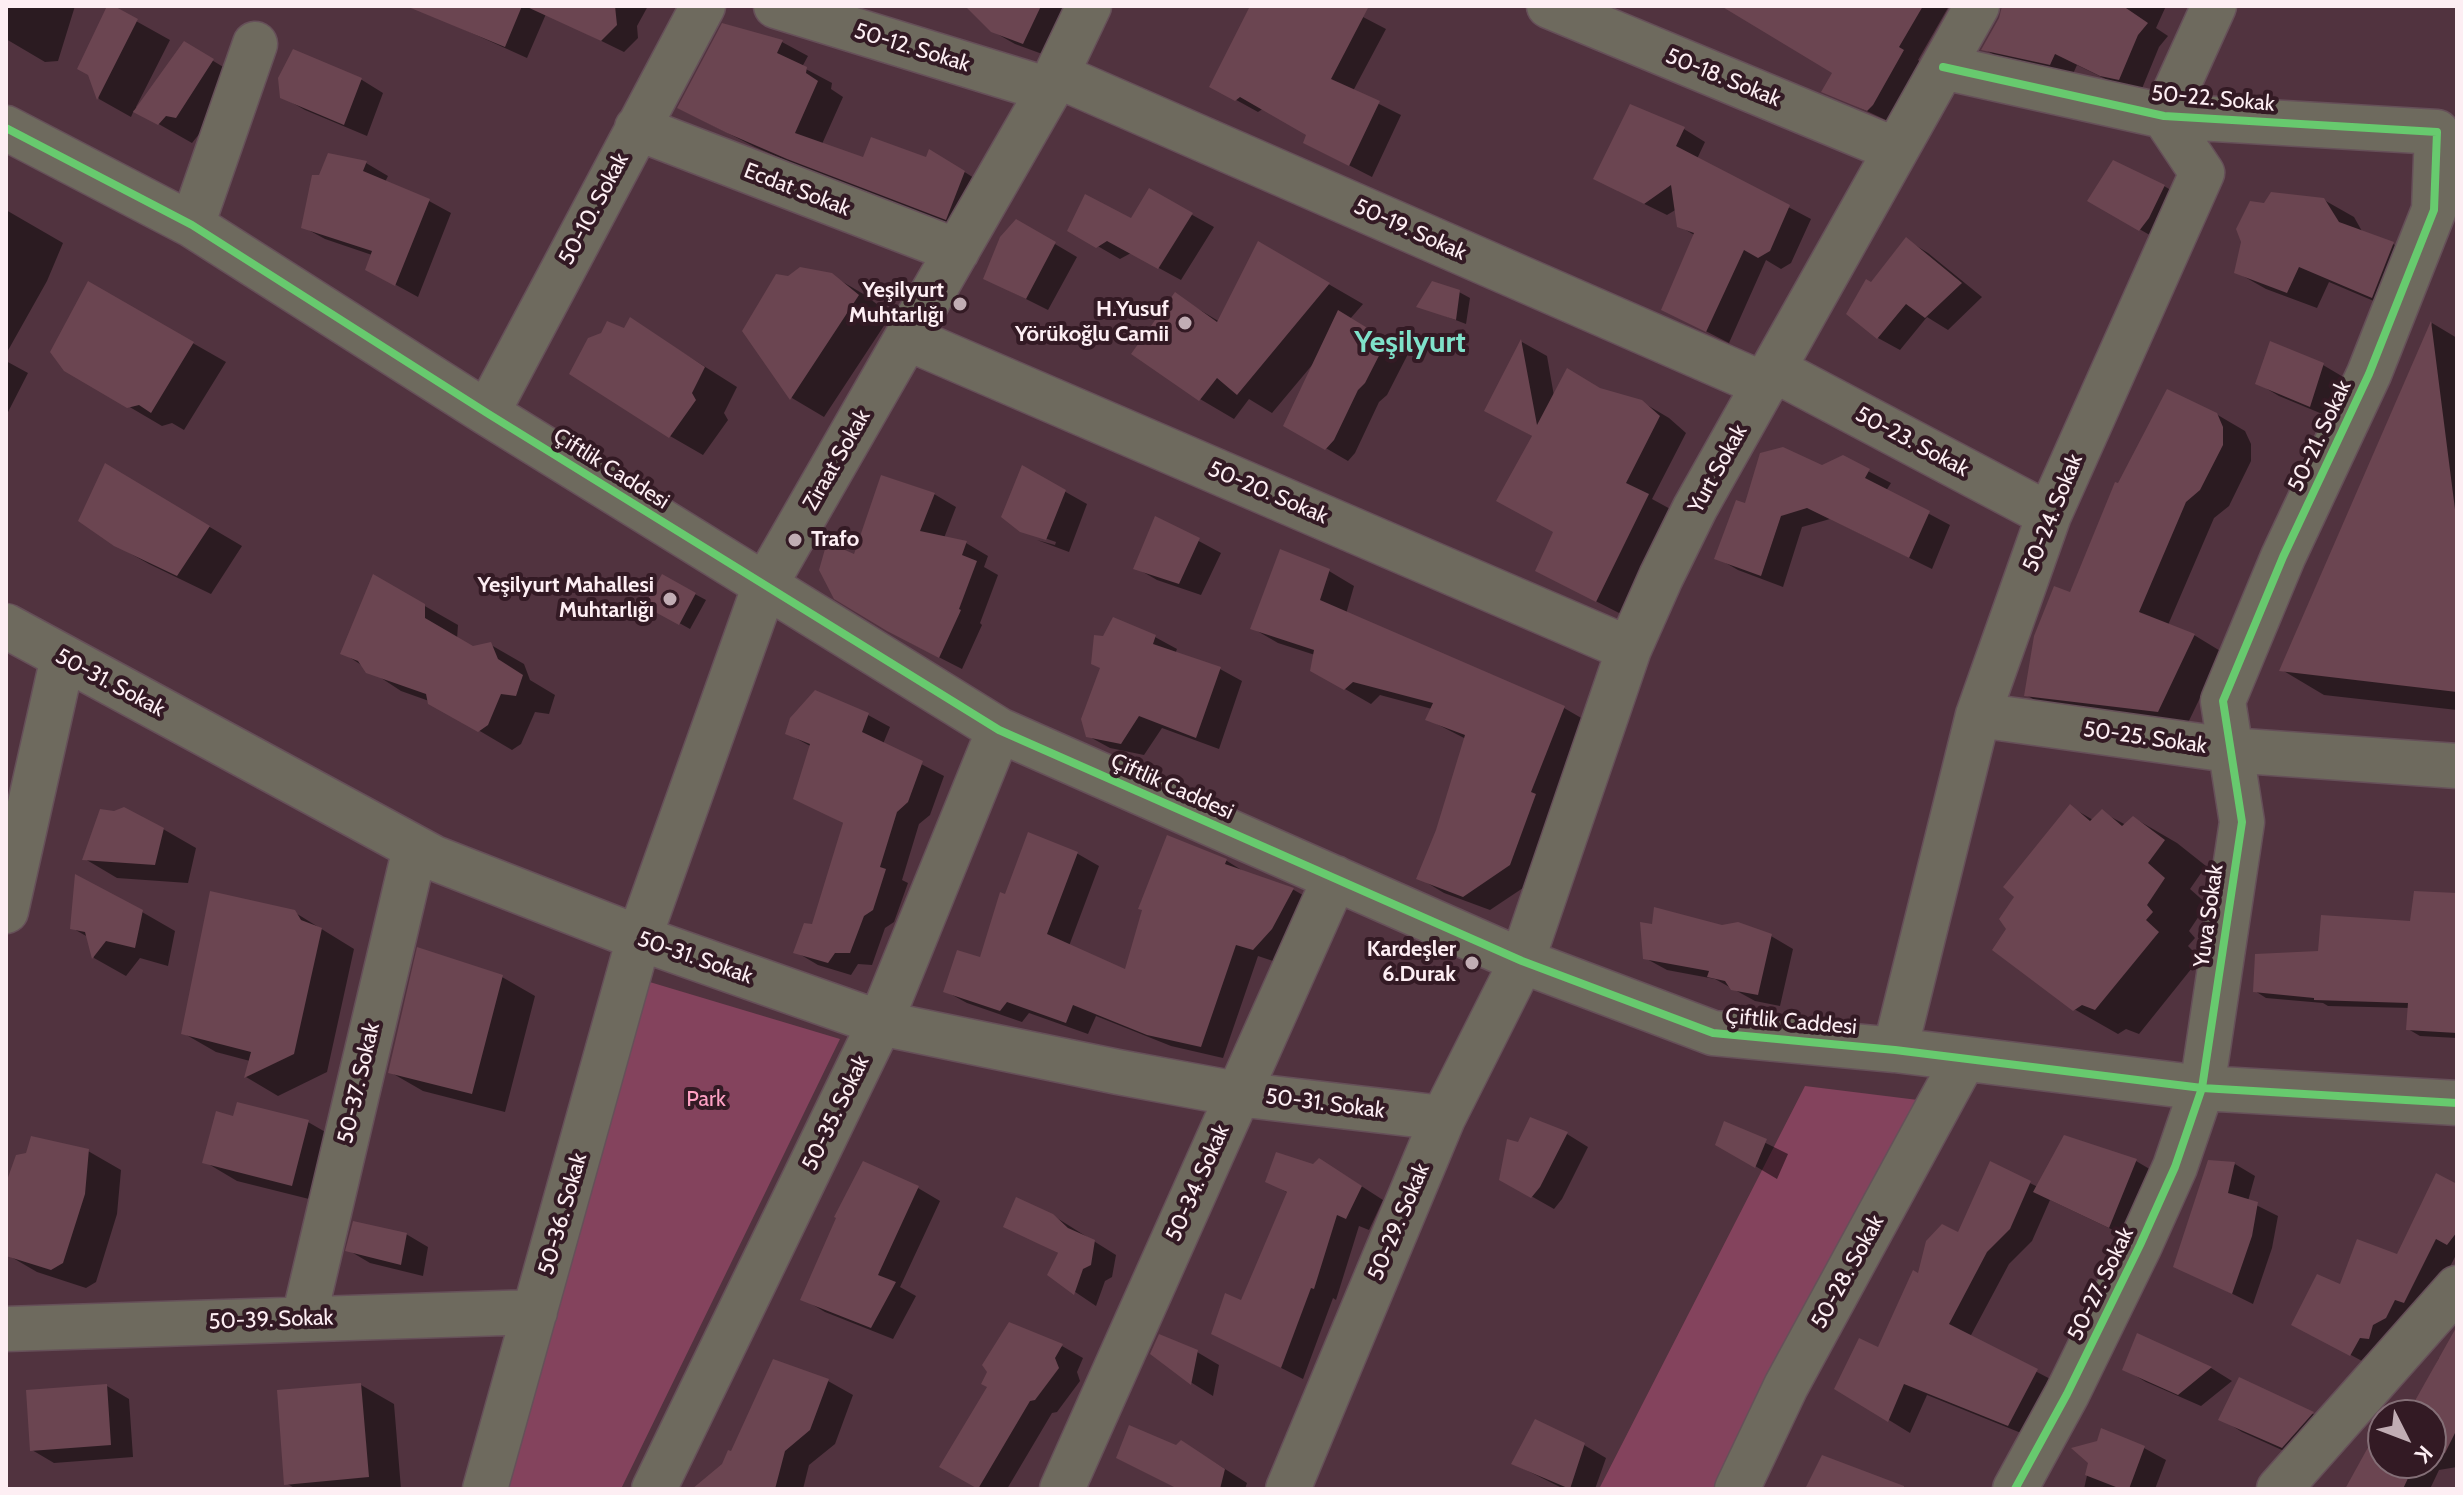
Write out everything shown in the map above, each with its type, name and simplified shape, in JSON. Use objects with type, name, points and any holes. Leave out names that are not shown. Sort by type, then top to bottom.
[{"type":"street","name":"50-10. Sokak","points":[[487,413],[703,6]]},
{"type":"street","name":"50-12. Sokak","points":[[776,6],[1052,83]]},
{"type":"street","name":"Ziraat Sokak","points":[[639,938],[765,585],[1052,83],[1089,6]]},
{"type":"street","name":"50-18. Sokak","points":[[1549,6],[1896,150]]},
{"type":"street","name":"Yurt Sokak","points":[[1522,961],[1629,649],[1695,508],[1977,6]]},
{"type":"street","points":[[2164,116],[2214,6]]},
{"type":"street","points":[[192,225],[255,44]]},
{"type":"street","name":"50-22. Sokak","points":[[1943,67],[2164,116],[2437,132]]},
{"type":"street","name":"50-19. Sokak","points":[[1052,83],[1769,377]]},
{"type":"street","name":"50-24. Sokak","points":[[1895,1050],[1978,715],[2049,515],[2202,173],[2164,116]]},
{"type":"street","name":"Çiftlik Caddesi","points":[[6,128],[192,225],[487,413],[999,730],[1522,961],[1713,1033],[1895,1050],[2202,1088],[2457,1103]]},
{"type":"street","name":"Ecdat Sokak","points":[[637,128],[957,251]]},
{"type":"street","name":"50-21. Sokak","points":[[2229,750],[2223,701],[2238,661],[2369,374],[2434,210],[2437,132]]},
{"type":"street","name":"50-20. Sokak","points":[[907,338],[1629,649]]},
{"type":"street","name":"50-23. Sokak","points":[[1769,377],[2049,515]]},
{"type":"street","name":"50-31. Sokak","points":[[6,626],[434,858],[639,938],[880,1023],[1237,1094],[1443,1118]]},
{"type":"street","points":[[6,911],[63,657]]},
{"type":"street","name":"50-25. Sokak","points":[[1978,715],[2229,750],[2457,766]]},
{"type":"street","name":"50-35. Sokak","points":[[654,1489],[880,1023],[999,730]]},
{"type":"street","name":"Yuva Sokak","points":[[2202,1088],[2242,822],[2229,750]]},
{"type":"street","name":"50-37. Sokak","points":[[304,1318],[415,848]]},
{"type":"street","name":"50-34. Sokak","points":[[1062,1489],[1335,878]]},
{"type":"street","name":"50-36. Sokak","points":[[485,1489],[639,938]]},
{"type":"street","name":"50-29. Sokak","points":[[1288,1489],[1443,1118],[1522,961]]},
{"type":"street","name":"50-28. Sokak","points":[[1737,1489],[1786,1386],[1964,1059]]},
{"type":"street","name":"50-27. Sokak","points":[[2015,1489],[2067,1394],[2140,1245],[2175,1167],[2202,1088]]},
{"type":"street","points":[[2279,1489],[2457,1288]]},
{"type":"street","name":"50-39. Sokak","points":[[6,1329],[535,1312]]},
{"type":"green space","name":"Park","points":[[643,980],[840,1039],[621,1489],[503,1489]]},
{"type":"green space","points":[[1805,1086],[1918,1100],[1718,1489],[1599,1489]]},
{"type":"building","points":[[107,6],[114,6],[138,19],[97,100],[88,75],[77,69]]},
{"type":"building","points":[[406,6],[522,6],[505,47]]},
{"type":"building","points":[[525,6],[615,6],[617,25],[601,41]]},
{"type":"building","points":[[965,6],[1041,6],[1023,44],[991,32]]},
{"type":"building","points":[[1250,6],[1369,6],[1331,79],[1380,101],[1349,166],[1303,143],[1306,135],[1240,97],[1235,101],[1209,87]]},
{"type":"building","points":[[1721,6],[1923,6],[1899,47],[1904,50],[1867,111],[1821,92],[1832,73]]},
{"type":"building","points":[[2002,6],[2123,6],[2148,23],[2138,35],[2119,80],[2100,76],[2055,54],[2050,65],[1981,50],[1999,18]]},
{"type":"building","points":[[722,23],[783,40],[777,53],[807,67],[806,73],[818,81],[795,133],[863,157],[871,137],[926,157],[929,149],[965,171],[946,220],[787,159],[677,108]]},
{"type":"building","points":[[184,41],[214,59],[176,118],[166,116],[158,125],[133,112]]},
{"type":"building","points":[[293,49],[362,78],[344,125],[280,98],[278,78]]},
{"type":"building","points":[[1630,104],[1685,127],[1676,146],[1790,205],[1770,251],[1758,258],[1744,250],[1706,332],[1661,310],[1694,233],[1677,227],[1671,185],[1644,204],[1593,179]]},
{"type":"building","points":[[328,153],[367,161],[363,171],[430,199],[395,286],[365,270],[372,251],[301,228],[312,175],[319,175]]},
{"type":"building","points":[[2113,160],[2165,185],[2139,231],[2087,201]]},
{"type":"building","points":[[1149,188],[1193,213],[1158,269],[1107,241],[1096,248],[1067,231],[1085,194],[1131,218]]},
{"type":"building","points":[[2271,192],[2324,198],[2339,222],[2394,242],[2372,298],[2299,267],[2287,293],[2234,273],[2241,242],[2236,229],[2250,201],[2264,203]]},
{"type":"building","points":[[1016,219],[1056,242],[1026,299],[983,279],[1000,237]]},
{"type":"building","points":[[1906,237],[1962,283],[1925,318],[1906,304],[1877,339],[1846,314],[1866,279],[1871,282]]},
{"type":"building","points":[[1258,241],[1330,283],[1237,395],[1217,378],[1199,401],[1131,354],[1175,292],[1217,322]]},
{"type":"building","points":[[800,267],[832,273],[859,295],[790,400],[742,331],[776,274],[788,276]]},
{"type":"building","points":[[88,281],[194,342],[151,413],[139,405],[127,408],[64,371],[50,352]]},
{"type":"building","points":[[1432,281],[1460,290],[1456,320],[1416,307]]},
{"type":"building","points":[[1338,310],[1387,340],[1334,440],[1325,450],[1283,426]]},
{"type":"building","points":[[630,317],[705,367],[692,393],[696,400],[669,438],[569,374],[588,338],[601,333],[607,321],[624,328]]},
{"type":"building","points":[[2431,321],[2457,525],[2457,692],[2279,671]]},
{"type":"building","points":[[1521,339],[1537,425],[1567,368],[1600,388],[1642,400],[1660,416],[1626,483],[1649,494],[1596,602],[1535,571],[1553,532],[1496,501],[1532,436],[1484,411]]},
{"type":"building","points":[[2270,341],[2324,363],[2310,407],[2255,384]]},
{"type":"building","points":[[2167,389],[2217,413],[2223,427],[2223,445],[2200,490],[2186,502],[2139,612],[2195,634],[2158,712],[2024,696],[2034,636],[2054,586],[2070,592],[2115,482],[2118,483]]},
{"type":"building","points":[[1783,447],[1822,465],[1843,455],[1870,469],[1865,478],[1930,511],[1909,558],[1807,508],[1781,516],[1761,576],[1714,559],[1736,500],[1745,503],[1760,453]]},
{"type":"building","points":[[105,463],[210,526],[177,576],[114,546],[78,521]]},
{"type":"building","points":[[1022,465],[1066,490],[1046,540],[1020,532],[1001,517]]},
{"type":"building","points":[[881,475],[935,493],[920,531],[967,541],[962,555],[977,561],[961,610],[939,658],[834,599],[819,570],[827,542],[854,554]]},
{"type":"building","points":[[1155,516],[1200,538],[1179,584],[1133,569]]},
{"type":"building","points":[[1280,549],[1330,569],[1320,600],[1565,706],[1531,792],[1536,794],[1510,865],[1463,897],[1416,879],[1436,830],[1465,735],[1425,720],[1433,703],[1353,682],[1344,690],[1310,671],[1314,650],[1250,629]]},
{"type":"building","points":[[373,574],[425,604],[425,618],[473,646],[491,642],[498,659],[523,675],[516,696],[501,694],[488,725],[478,732],[428,704],[426,694],[366,673],[358,661],[340,654]]},
{"type":"building","name":"Yeşilyurt Mahallesi Muhtarlığı","points":[[662,574],[696,593],[679,625],[644,606]]},
{"type":"building","points":[[1113,617],[1156,635],[1153,644],[1221,667],[1196,738],[1139,716],[1121,744],[1086,737],[1081,719],[1100,668],[1091,664],[1094,635],[1103,636]]},
{"type":"building","points":[[815,690],[869,713],[862,732],[923,761],[908,802],[897,812],[880,867],[886,869],[873,910],[864,916],[850,953],[835,953],[828,963],[793,953],[804,923],[812,924],[843,823],[793,799],[810,744],[785,734],[790,718]]},
{"type":"building","points":[[2070,804],[2090,821],[2102,809],[2122,826],[2133,816],[2165,840],[2148,863],[2165,878],[2147,905],[2153,912],[2146,920],[2159,932],[2095,1010],[2082,1005],[2073,1011],[1992,950],[2006,929],[1999,919],[2014,897],[2003,887]]},
{"type":"building","points":[[124,807],[164,828],[155,865],[82,860],[100,809],[114,811]]},
{"type":"building","points":[[1028,832],[1078,852],[1047,934],[1125,969],[1142,910],[1138,909],[1167,835],[1227,859],[1225,864],[1294,888],[1272,929],[1253,950],[1236,945],[1201,1047],[1147,1035],[1073,1005],[1066,1023],[1007,1002],[1000,1011],[943,992],[957,950],[980,957],[1000,892],[1005,894]]},
{"type":"building","points":[[75,874],[143,910],[135,948],[106,941],[92,959],[85,932],[70,929]]},
{"type":"building","points":[[210,891],[295,910],[301,920],[322,928],[294,1054],[244,1078],[251,1052],[181,1034]]},
{"type":"building","points":[[2414,891],[2457,893],[2457,1033],[2406,1030],[2408,1003],[2314,1000],[2253,992],[2255,954],[2318,951],[2321,915],[2410,921]]},
{"type":"building","points":[[1654,907],[1722,925],[1738,922],[1772,934],[1758,995],[1731,990],[1725,981],[1707,977],[1709,971],[1643,959],[1640,922],[1652,924]]},
{"type":"building","points":[[417,947],[503,975],[472,1094],[388,1073]]},
{"type":"building","points":[[237,1102],[309,1120],[292,1186],[202,1163],[216,1111],[233,1116]]},
{"type":"building","points":[[1530,1117],[1568,1132],[1540,1187],[1531,1198],[1499,1180],[1507,1139],[1518,1142]]},
{"type":"building","points":[[1724,1121],[1767,1139],[1755,1168],[1715,1145]]},
{"type":"building","points":[[2064,1135],[2137,1159],[2109,1228],[2033,1192]]},
{"type":"building","points":[[31,1136],[89,1149],[85,1194],[63,1263],[51,1270],[6,1256],[6,1183],[16,1155],[26,1153]]},
{"type":"building","points":[[1276,1152],[1313,1164],[1319,1158],[1362,1186],[1346,1219],[1337,1215],[1314,1289],[1311,1288],[1281,1368],[1211,1334],[1225,1293],[1241,1300],[1287,1192],[1265,1182]]},
{"type":"building","points":[[2208,1160],[2235,1162],[2228,1193],[2258,1202],[2252,1236],[2232,1294],[2173,1267]]},
{"type":"building","points":[[863,1161],[919,1186],[878,1275],[896,1282],[871,1328],[800,1300],[834,1217]]},
{"type":"building","points":[[1990,1161],[2031,1181],[2010,1229],[1987,1252],[1949,1324],[2038,1369],[2008,1426],[1904,1384],[1888,1422],[1834,1389],[1859,1338],[1878,1347],[1913,1270],[1918,1273],[1926,1241],[1942,1224],[1958,1232]]},
{"type":"building","points":[[2436,1173],[2457,1184],[2457,1232],[2447,1245],[2436,1239],[2404,1303],[2395,1300],[2386,1318],[2373,1325],[2369,1339],[2360,1338],[2350,1356],[2291,1325],[2317,1274],[2340,1284],[2357,1239],[2397,1254]]},
{"type":"building","points":[[1016,1197],[1053,1214],[1068,1228],[1095,1240],[1091,1265],[1083,1269],[1074,1295],[1047,1275],[1058,1253],[1003,1227]]},
{"type":"building","points":[[353,1221],[407,1233],[401,1265],[345,1251]]},
{"type":"building","points":[[1009,1322],[1063,1344],[1055,1358],[1059,1368],[1035,1400],[1030,1401],[978,1489],[939,1467],[987,1387],[981,1384],[987,1372],[982,1365]]},
{"type":"building","points":[[2457,1326],[2457,1429],[2447,1449],[2447,1399],[2416,1399]]},
{"type":"building","points":[[2137,1333],[2212,1367],[2178,1395],[2122,1370]]},
{"type":"building","points":[[1159,1334],[1198,1350],[1191,1385],[1150,1354]]},
{"type":"building","points":[[773,1359],[829,1379],[810,1430],[785,1451],[775,1489],[692,1489],[722,1464],[728,1450],[731,1451]]},
{"type":"building","points":[[2239,1377],[2314,1412],[2282,1448],[2218,1420]]},
{"type":"building","points":[[361,1383],[369,1477],[284,1485],[277,1390]]},
{"type":"building","points":[[107,1384],[111,1445],[30,1451],[26,1390]]},
{"type":"building","points":[[1535,1419],[1585,1443],[1570,1489],[1511,1464]]},
{"type":"building","points":[[1129,1425],[1176,1445],[1181,1440],[1225,1469],[1220,1489],[1178,1489],[1116,1458]]},
{"type":"building","points":[[2101,1428],[2145,1446],[2129,1489],[2121,1489],[2085,1475],[2088,1463],[2071,1448],[2097,1441]]},
{"type":"building","points":[[2367,1449],[2367,1479],[2408,1479],[2403,1489],[2345,1489]]},
{"type":"building","points":[[1822,1455],[1904,1486],[1904,1489],[1805,1489]]},
{"type":"cycle path","points":[[1943,67],[2164,116],[2437,132],[2434,210],[2369,374],[2283,557],[2223,701],[2242,822],[2202,1088],[2175,1167],[2140,1245],[2067,1394],[2015,1489]]},
{"type":"cycle path","points":[[6,128],[192,225],[487,413],[999,730],[1522,961],[1713,1033],[1895,1050],[2202,1088],[2457,1103]]},
{"type":"place","name":"Yeşilyurt Muhtarlığı","points":[[960,304]]},
{"type":"place","name":"H.Yusuf Yörükoğlu Camii","points":[[1185,323]]},
{"type":"place","name":"Trafo","points":[[795,540]]},
{"type":"place","name":"Yeşilyurt Mahallesi Muhtarlığı","points":[[670,599]]},
{"type":"place","name":"Kardeşler 6.Durak","points":[[1472,963]]},
{"type":"district","name":"Yeşilyurt","points":[[1410,343]]}]
